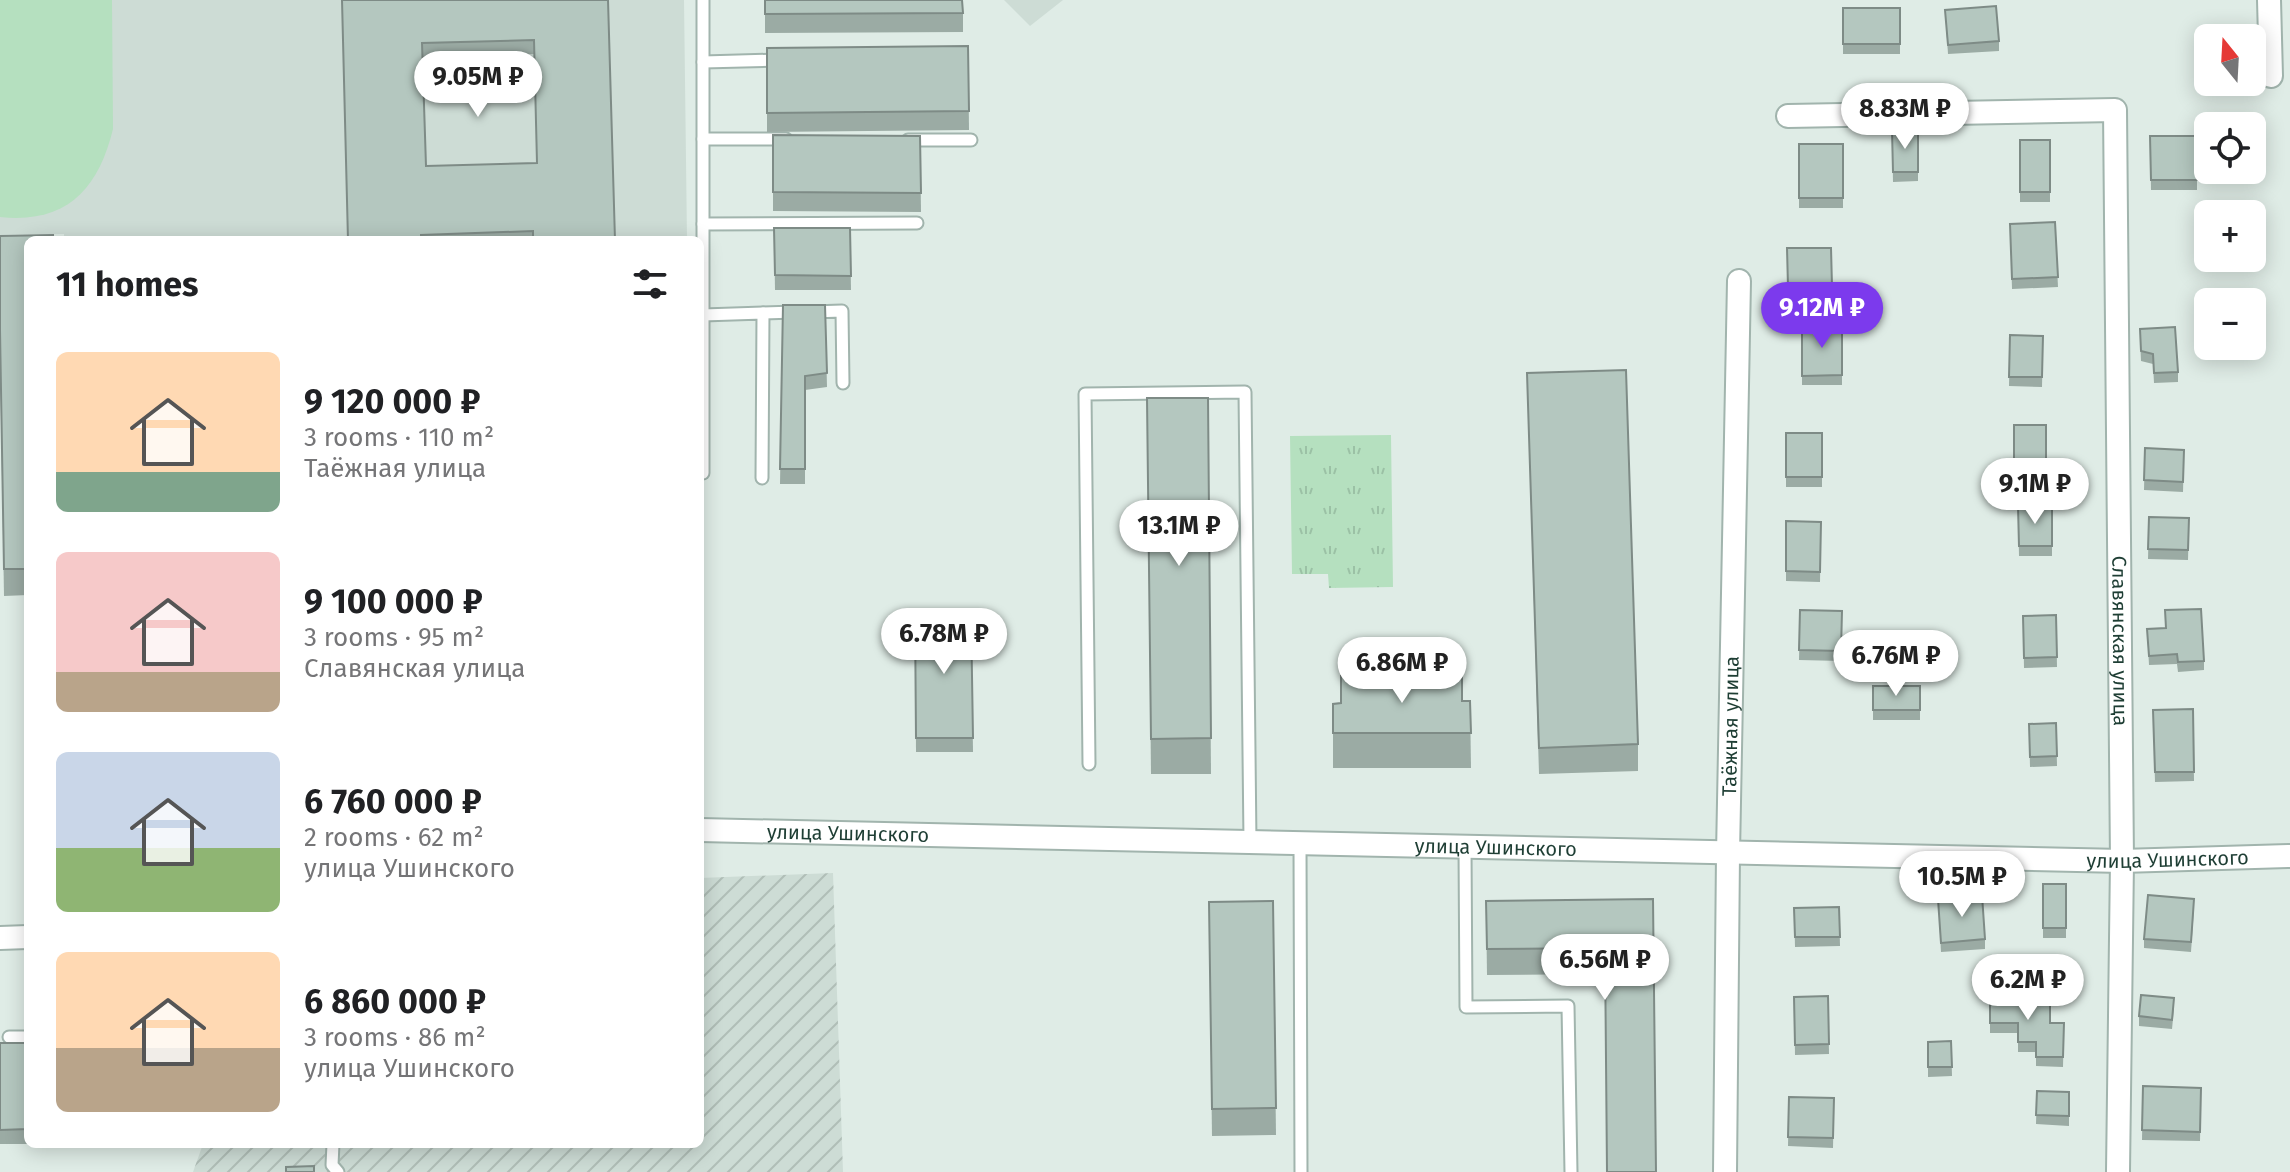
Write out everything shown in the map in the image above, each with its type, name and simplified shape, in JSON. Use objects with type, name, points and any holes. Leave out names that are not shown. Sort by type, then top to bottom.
[{"type":"street","points":[[2269,0],[2271,76]]},
{"type":"street","name":"Славянская улица","points":[[1788,116],[2115,110],[2122,861],[2118,1172]]},
{"type":"street","name":"Таёжная улица","points":[[1725,1172],[1739,281]]},
{"type":"street","name":"улица Ушинского","points":[[704,830],[2122,861],[2290,856]]},
{"type":"street","points":[[0,938],[24,937]]},
{"type":"lane","points":[[703,0],[703,236]]},
{"type":"lane","points":[[703,62],[783,60]]},
{"type":"lane","points":[[703,139],[798,139]]},
{"type":"lane","points":[[892,140],[971,140]]},
{"type":"lane","points":[[703,224],[917,223]]},
{"type":"lane","points":[[704,315],[842,311],[843,383]]},
{"type":"lane","points":[[762,478],[763,313]]},
{"type":"lane","points":[[1089,764],[1085,394],[1245,392],[1250,842]]},
{"type":"lane","points":[[1300,844],[1301,1172]]},
{"type":"lane","points":[[1465,848],[1466,1007],[1568,1006],[1571,1172]]},
{"type":"lane","points":[[9,1037],[24,1037]]},
{"type":"lane","points":[[333,1148],[332,1165],[338,1172]]},
{"type":"shaded area","points":[[0,0],[684,0],[687,236],[0,235]]},
{"type":"shaded area","points":[[1004,0],[1063,0],[1030,26]]},
{"type":"shaded area","points":[[833,873],[843,1172],[193,1172],[202,1148],[704,1148],[704,878]]},
{"type":"green space","points":[[0,0],[112,0],[113,129],[107,151],[88,185],[76,198],[43,215],[0,217]]},
{"type":"green space","points":[[1391,435],[1393,587],[1329,588],[1328,574],[1292,574],[1290,436]]},
{"type":"building","points":[[342,0],[608,0],[615,236],[533,236],[533,231],[348,236]],"holes":[[[534,40],[537,163],[426,166],[422,43]]]},
{"type":"building","points":[[765,0],[962,0],[963,13],[765,14]]},
{"type":"building","points":[[1996,6],[1999,41],[1948,45],[1945,10]]},
{"type":"building","points":[[1843,8],[1900,8],[1900,44],[1843,44]]},
{"type":"building","points":[[968,46],[969,111],[767,113],[767,48]]},
{"type":"building","points":[[1918,129],[1918,172],[1893,172],[1892,130]]},
{"type":"building","points":[[773,135],[920,136],[921,193],[773,192]]},
{"type":"building","points":[[2150,136],[2194,136],[2194,180],[2151,180]]},
{"type":"building","points":[[2020,140],[2050,140],[2050,192],[2020,192]]},
{"type":"building","points":[[1799,144],[1843,144],[1843,198],[1799,198]]},
{"type":"building","points":[[2055,222],[2058,277],[2012,279],[2010,224]]},
{"type":"building","points":[[774,228],[850,228],[851,276],[775,275]]},
{"type":"building","points":[[53,235],[24,236],[24,569],[4,569],[0,236]]},
{"type":"building","points":[[1787,248],[1831,248],[1832,286],[1788,287]]},
{"type":"building","points":[[783,305],[825,305],[827,373],[805,376],[805,469],[780,469]]},
{"type":"building","points":[[1802,325],[1842,325],[1842,375],[1802,376]]},
{"type":"building","points":[[2175,327],[2178,372],[2154,373],[2153,354],[2141,351],[2140,329]]},
{"type":"building","points":[[2010,335],[2043,336],[2042,377],[2009,377]]},
{"type":"building","points":[[1626,370],[1638,744],[1539,748],[1527,373]]},
{"type":"building","points":[[1147,398],[1208,398],[1211,738],[1151,739]]},
{"type":"building","points":[[2014,425],[2046,425],[2046,468],[2014,468]]},
{"type":"building","points":[[1786,433],[1822,433],[1822,477],[1786,477]]},
{"type":"building","points":[[2145,448],[2184,450],[2183,482],[2144,480]]},
{"type":"building","points":[[2018,506],[2052,506],[2052,546],[2019,546]]},
{"type":"building","points":[[2149,517],[2189,518],[2188,550],[2148,549]]},
{"type":"building","points":[[1786,521],[1821,522],[1820,572],[1786,571]]},
{"type":"building","points":[[2201,609],[2204,661],[2178,662],[2177,654],[2149,656],[2147,629],[2166,628],[2165,610]]},
{"type":"building","points":[[1800,610],[1842,611],[1841,651],[1799,650]]},
{"type":"building","points":[[915,613],[971,614],[973,738],[916,738]]},
{"type":"building","points":[[2056,615],[2057,657],[2024,658],[2023,616]]},
{"type":"building","points":[[1341,676],[1462,676],[1462,701],[1470,701],[1471,733],[1333,733],[1333,704],[1341,703]]},
{"type":"building","points":[[1873,686],[1920,686],[1920,710],[1873,710]]},
{"type":"building","points":[[2193,709],[2194,772],[2155,772],[2153,710]]},
{"type":"building","points":[[2056,723],[2057,756],[2030,757],[2029,724]]},
{"type":"building","points":[[2043,884],[2066,884],[2066,928],[2043,928]]},
{"type":"building","points":[[1982,895],[1985,939],[1941,943],[1938,899]]},
{"type":"building","points":[[2148,895],[2194,899],[2191,942],[2144,939]]},
{"type":"building","points":[[1653,899],[1656,1172],[1607,1172],[1605,948],[1487,949],[1486,901]]},
{"type":"building","points":[[1273,901],[1276,1108],[1212,1109],[1209,902]]},
{"type":"building","points":[[1839,907],[1840,937],[1795,937],[1794,908]]},
{"type":"building","points":[[1990,990],[2022,990],[2022,1004],[2050,1004],[2050,1023],[2064,1023],[2063,1057],[2036,1057],[2036,1042],[2018,1042],[2018,1023],[1990,1023]]},
{"type":"building","points":[[2141,995],[2174,998],[2172,1020],[2139,1016]]},
{"type":"building","points":[[1828,996],[1829,1044],[1795,1045],[1794,997]]},
{"type":"building","points":[[1951,1041],[1952,1067],[1928,1067],[1928,1042]]},
{"type":"building","points":[[0,1043],[24,1043],[24,1129],[0,1130]]},
{"type":"building","points":[[2143,1086],[2201,1088],[2200,1132],[2142,1130]]},
{"type":"building","points":[[2037,1091],[2069,1092],[2069,1116],[2036,1115]]},
{"type":"building","points":[[1789,1097],[1834,1098],[1833,1138],[1788,1137]]},
{"type":"building","points":[[314,1166],[314,1172],[286,1172],[286,1167]]}]
